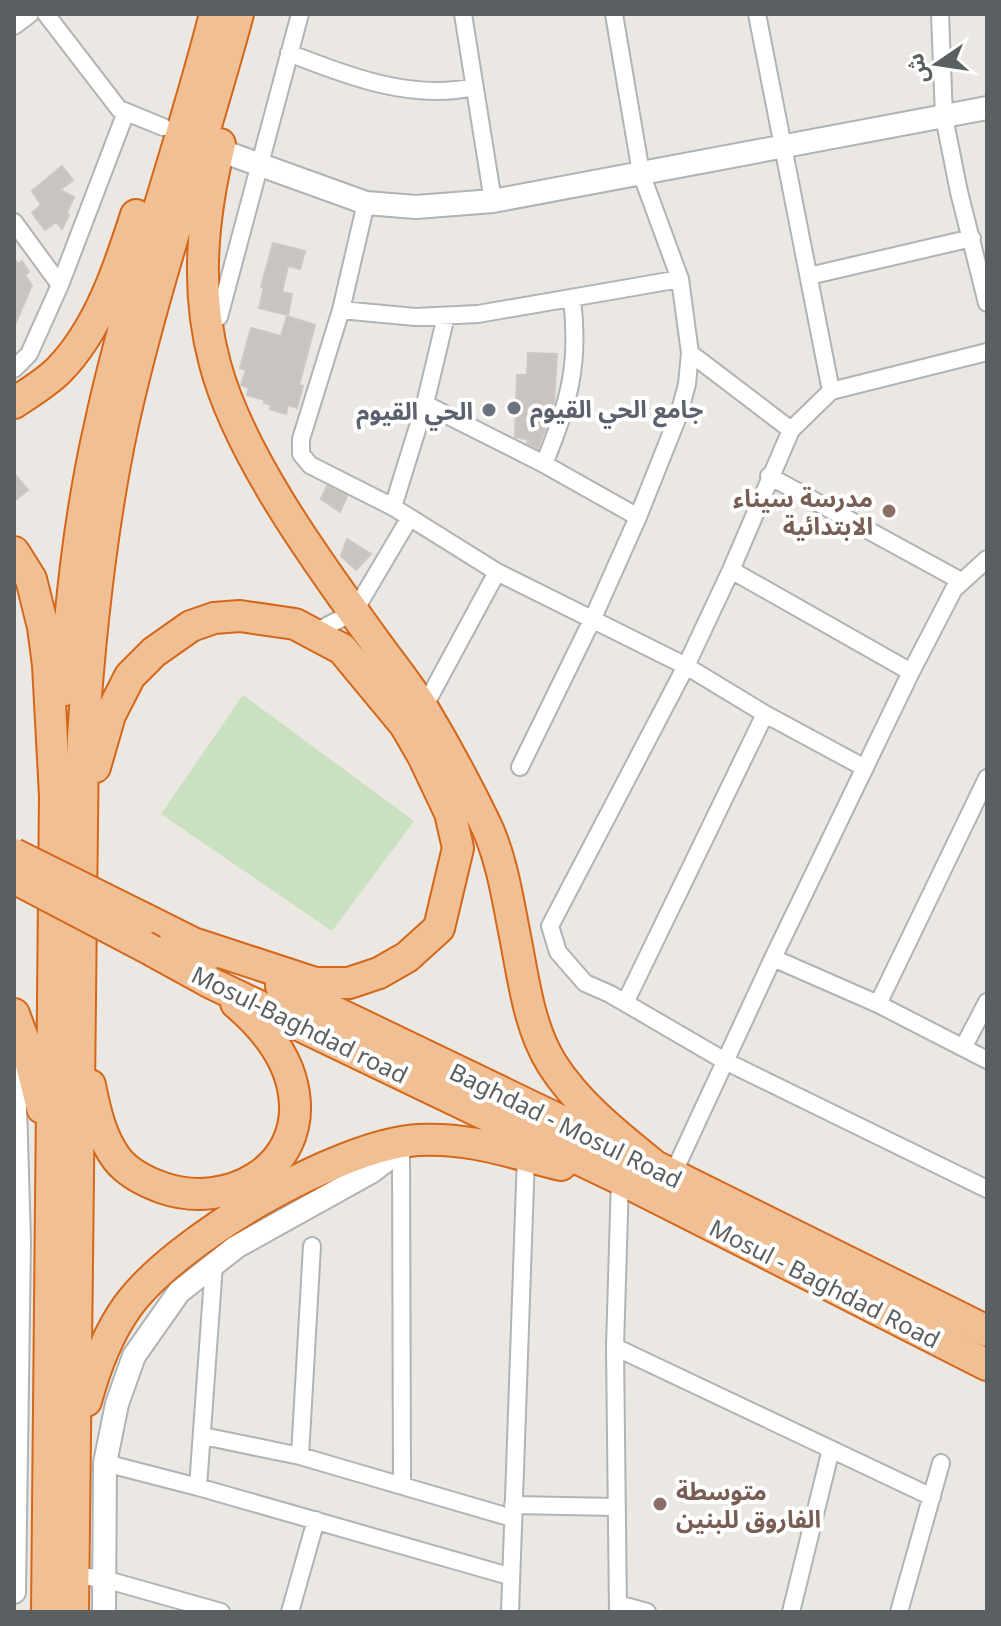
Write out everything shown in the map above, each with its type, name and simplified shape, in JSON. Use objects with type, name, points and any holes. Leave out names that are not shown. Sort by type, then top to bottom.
[{"type":"highway","points":[[197,14],[186,155],[201,256],[206,325],[216,367],[231,408],[272,489],[423,709],[486,823],[499,860],[531,1010],[551,1063],[570,1090],[664,1171]]},
{"type":"highway","points":[[90,1463],[81,1005],[86,699],[107,514],[134,377],[186,155],[215,14]]},
{"type":"highway","points":[[55,796],[71,608],[90,470],[126,321],[238,14]]},
{"type":"highway","points":[[14,403],[57,372],[86,334],[117,270],[186,155],[257,14]]},
{"type":"highway","points":[[14,552],[31,579],[43,627],[55,796],[47,1612]]},
{"type":"highway","points":[[82,852],[97,751],[110,715],[130,676],[154,652],[191,626],[214,618],[240,616],[295,624],[342,649],[405,725],[450,813],[458,848],[439,928],[407,957],[379,973],[349,983],[315,983],[196,944]]},
{"type":"highway","name":"Baghdad - Mosul Road","points":[[14,854],[987,1331]]},
{"type":"highway","name":"Mosul-Baghdad road","points":[[14,878],[213,984],[620,1179]]},
{"type":"highway","points":[[81,1005],[95,1108],[104,1137],[117,1159],[133,1174],[173,1192],[221,1193],[260,1177],[275,1162],[286,1147],[295,1110],[294,1091],[287,1071],[265,1031],[213,984]]},
{"type":"highway","points":[[14,1014],[27,1049],[50,1152]]},
{"type":"highway","points":[[73,1612],[73,1575],[90,1463],[90,1385],[110,1335],[127,1307],[168,1262],[220,1225],[288,1186],[356,1156],[406,1144],[469,1140],[620,1179]]},
{"type":"highway","name":"Mosul - Baghdad Road","points":[[620,1179],[987,1365]]},
{"type":"main road","points":[[186,155],[258,165],[366,203],[416,207],[493,201],[987,108]]},
{"type":"main road","points":[[14,1073],[14,1592]]},
{"type":"main road","points":[[104,1612],[104,1579],[90,1463],[117,1404],[134,1356],[179,1292],[214,1264],[236,1247],[371,1172],[406,1144]]},
{"type":"street","points":[[14,26],[30,14]]},
{"type":"street","points":[[46,14],[119,109],[186,155]]},
{"type":"street","points":[[219,317],[300,14]]},
{"type":"street","points":[[463,14],[493,201]]},
{"type":"street","points":[[520,767],[593,618],[638,517],[679,414],[687,384],[690,353],[680,279],[641,173],[614,14]]},
{"type":"street","points":[[757,14],[831,391]]},
{"type":"street","points":[[940,14],[944,117],[987,303]]},
{"type":"street","points":[[289,53],[337,72],[392,87],[450,93],[474,87]]},
{"type":"street","points":[[14,369],[29,354],[60,285],[126,112]]},
{"type":"street","points":[[366,203],[341,310],[301,439],[301,454],[310,465],[393,507],[497,572],[686,666],[765,714],[865,768]]},
{"type":"street","points":[[14,222],[60,285]]},
{"type":"street","points":[[809,276],[972,238]]},
{"type":"street","points":[[341,310],[389,316],[478,314],[680,279]]},
{"type":"street","points":[[544,464],[574,371],[576,335],[572,299]]},
{"type":"street","points":[[393,507],[425,404],[446,316]]},
{"type":"street","points":[[987,352],[831,391],[791,430],[686,666],[550,926],[558,952],[585,983],[725,1061],[987,1189]]},
{"type":"street","points":[[690,353],[791,430]]},
{"type":"street","points":[[425,404],[544,464],[638,517]]},
{"type":"street","points":[[769,476],[961,581]]},
{"type":"street","points":[[315,632],[354,612],[409,519]]},
{"type":"street","points":[[664,1171],[725,1061],[911,672],[954,589],[987,559]]},
{"type":"street","points":[[731,570],[911,672]]},
{"type":"street","points":[[423,709],[497,572]]},
{"type":"street","points":[[625,1003],[765,714]]},
{"type":"street","points":[[878,1004],[987,778]]},
{"type":"street","points":[[773,958],[878,1004],[987,1060]]},
{"type":"street","points":[[963,1048],[987,1002]]},
{"type":"street","points":[[402,1486],[406,1144]]},
{"type":"street","points":[[510,1612],[526,1156]]},
{"type":"street","points":[[620,1179],[615,1347],[618,1608],[647,1612]]},
{"type":"street","points":[[300,1456],[312,1246]]},
{"type":"street","points":[[198,1487],[214,1264]]},
{"type":"street","points":[[615,1347],[932,1497]]},
{"type":"street","points":[[203,1436],[300,1456],[402,1486],[512,1511],[615,1507]]},
{"type":"street","points":[[791,1612],[831,1449]]},
{"type":"street","points":[[90,1463],[198,1487],[509,1576]]},
{"type":"street","points":[[899,1612],[941,1463]]},
{"type":"street","points":[[15,1493],[48,1492]]},
{"type":"street","points":[[290,1612],[316,1520]]},
{"type":"street","points":[[73,1575],[104,1579],[221,1612]]},
{"type":"green space","points":[[243,695],[414,821],[332,931],[161,814]]},
{"type":"building","points":[[62,166],[73,180],[60,190],[74,197],[62,229],[56,222],[45,230],[32,213],[41,205],[32,191]]},
{"type":"building","points":[[273,243],[305,251],[300,269],[288,266],[282,292],[292,294],[288,315],[259,308],[264,287],[261,287]]},
{"type":"building","points":[[14,258],[18,264],[22,261],[29,272],[25,275],[32,285],[14,327]]},
{"type":"building","points":[[287,316],[315,325],[299,385],[303,386],[297,408],[288,405],[286,414],[270,409],[271,405],[264,403],[265,400],[247,395],[249,388],[241,385],[246,370],[240,368],[251,328],[281,336]]},
{"type":"building","points":[[528,353],[557,354],[554,404],[538,449],[527,443],[529,440],[515,437],[517,375],[527,375]]},
{"type":"building","points":[[14,473],[28,490],[14,501]]},
{"type":"building","points":[[327,486],[347,496],[340,512],[321,499]]},
{"type":"building","points":[[347,539],[371,554],[356,570],[341,556]]},
{"type":"place","name":"جامع الحي القيوم","points":[[514,408]]},
{"type":"place","name":"الحي القيوم","points":[[489,410]]},
{"type":"place","name":"مدرسة سيناء الابتدائية","points":[[889,511]]},
{"type":"place","name":"متوسطة الفاروق للبنين","points":[[660,1504]]}]
